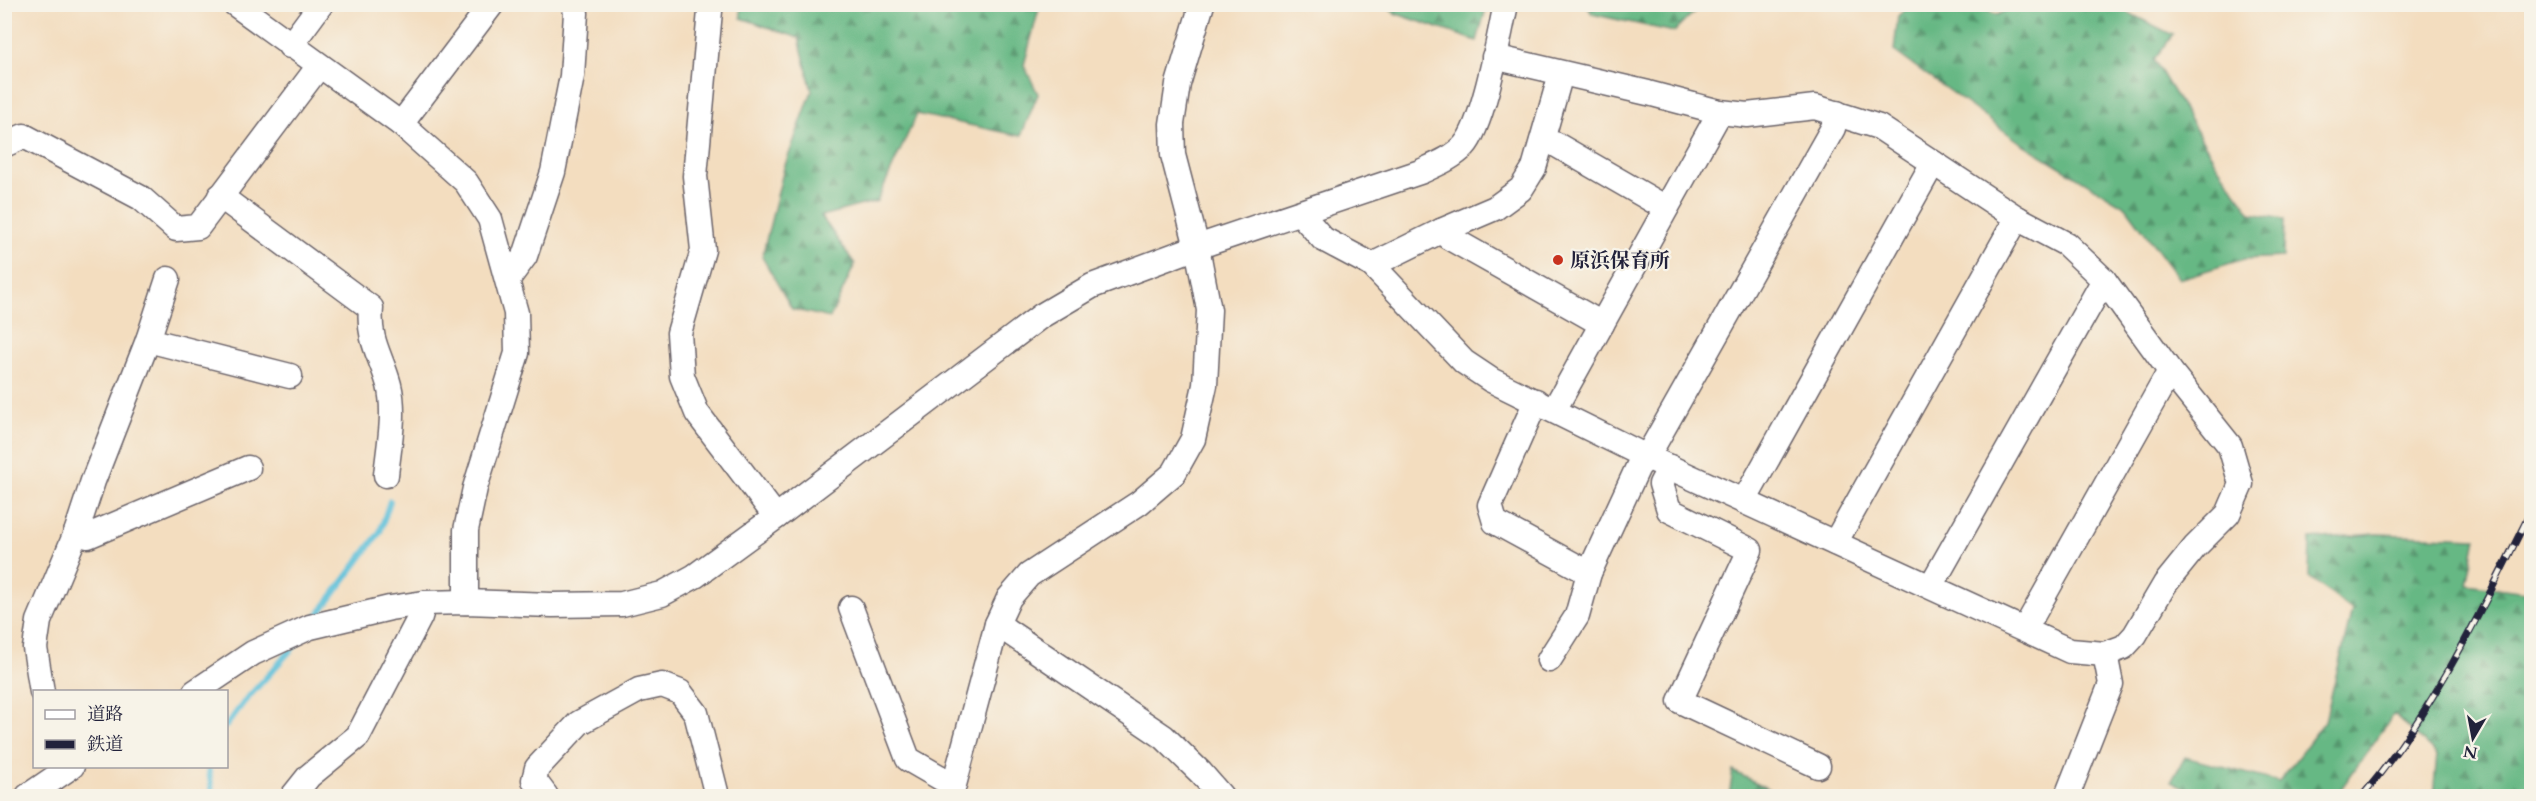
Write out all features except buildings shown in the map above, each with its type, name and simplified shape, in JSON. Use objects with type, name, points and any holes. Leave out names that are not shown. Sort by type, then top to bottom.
[{"type":"street","points":[[235,4],[290,46],[401,124],[466,182],[490,219],[516,313],[517,353],[475,488],[465,530],[466,602]]},
{"type":"street","points":[[290,46],[321,4]]},
{"type":"street","points":[[401,124],[492,4]]},
{"type":"street","points":[[508,279],[525,256],[553,172],[572,76],[576,13],[574,4]]},
{"type":"street","points":[[851,608],[908,759],[952,791],[997,624],[1009,598],[1029,575],[1139,503],[1174,473],[1193,439],[1205,385],[1209,310],[1197,247],[1173,155],[1172,124],[1178,84],[1202,4]]},
{"type":"street","points":[[198,690],[253,653],[310,627],[390,608],[424,603],[466,602],[552,605],[622,604],[662,594],[695,576],[776,517],[1041,316],[1092,286],[1197,247],[1420,172],[1445,160],[1464,145],[1477,122],[1506,4]]},
{"type":"street","points":[[710,11],[695,176],[702,250],[679,333],[682,376],[697,413],[776,517]]},
{"type":"street","points":[[1300,213],[1323,239],[1372,265],[1464,362],[1491,380],[1647,457],[2070,651],[2105,654],[2124,647],[2135,635],[2165,584],[2195,547],[2228,514],[2241,484],[2230,446],[2170,371],[2104,280],[2066,244],[2017,218],[1879,127],[1815,107],[1747,115],[1720,112],[1494,57]]},
{"type":"street","points":[[4,146],[24,136],[141,198],[177,229],[198,227],[319,66]]},
{"type":"street","points":[[1372,265],[1441,231],[1495,208],[1521,189],[1534,168],[1561,74]]},
{"type":"street","points":[[1589,573],[1496,522],[1490,505],[1545,405],[1602,324],[1720,112]]},
{"type":"street","points":[[1549,660],[1577,616],[1589,573],[1638,467],[1647,457],[1833,128],[1838,113]]},
{"type":"street","points":[[1542,142],[1555,144],[1666,208]]},
{"type":"street","points":[[1744,501],[1933,163]]},
{"type":"street","points":[[220,196],[370,308],[369,329],[389,386],[392,429],[386,475]]},
{"type":"street","points":[[1835,543],[2017,218]]},
{"type":"street","points":[[1441,231],[1602,324]]},
{"type":"street","points":[[42,690],[34,648],[39,621],[76,533],[93,481],[148,340],[168,279]]},
{"type":"street","points":[[1931,586],[2104,280]]},
{"type":"street","points":[[148,340],[290,376]]},
{"type":"street","points":[[2025,629],[2170,371]]},
{"type":"street","points":[[1670,467],[1661,484],[1669,510],[1750,550],[1680,701],[1818,766]]},
{"type":"street","points":[[76,533],[88,536],[248,468]]},
{"type":"street","points":[[293,796],[309,776],[358,736],[420,617],[424,603]]},
{"type":"street","points":[[997,624],[1164,737],[1221,796]]},
{"type":"street","points":[[2067,796],[2111,684],[2105,654]]},
{"type":"street","points":[[546,796],[534,780],[537,768],[579,723],[639,690],[662,685],[680,692],[696,713],[717,796]]},
{"type":"street","points":[[28,796],[63,769]]},
{"type":"green space","points":[[1912,4],[1975,5],[1997,15],[2017,5],[2113,5],[2173,35],[2154,60],[2217,165],[2251,213],[2284,219],[2283,257],[2244,259],[2179,279],[2126,207],[2021,143],[1894,51],[1898,16]]},
{"type":"green space","points":[[740,5],[1040,5],[1024,65],[1038,94],[1021,136],[917,114],[877,201],[821,216],[855,264],[830,318],[792,309],[762,257],[784,168],[812,91],[799,38],[741,18]]},
{"type":"green space","points":[[1385,5],[1487,5],[1477,41],[1394,13]]},
{"type":"green space","points":[[1587,5],[1701,5],[1674,32],[1592,14]]},
{"type":"green space","points":[[2377,534],[2476,538],[2467,584],[2526,592],[2531,579],[2531,796],[2433,796],[2437,755],[2394,714],[2336,796],[2200,796],[2171,782],[2185,757],[2279,782],[2325,721],[2352,610],[2309,577],[2310,539]]},
{"type":"green space","points":[[1733,771],[1782,796],[1729,796]]},
{"type":"waterway","points":[[316,618],[380,532],[390,501]]},
{"type":"waterway","points":[[228,723],[244,702],[299,641]]},
{"type":"waterway","points":[[208,768],[213,796]]},
{"type":"railway","points":[[2362,796],[2388,763],[2434,694],[2475,621],[2532,509]]},
{"type":"place","name":"原浜保育所","points":[[1558,260]]}]
